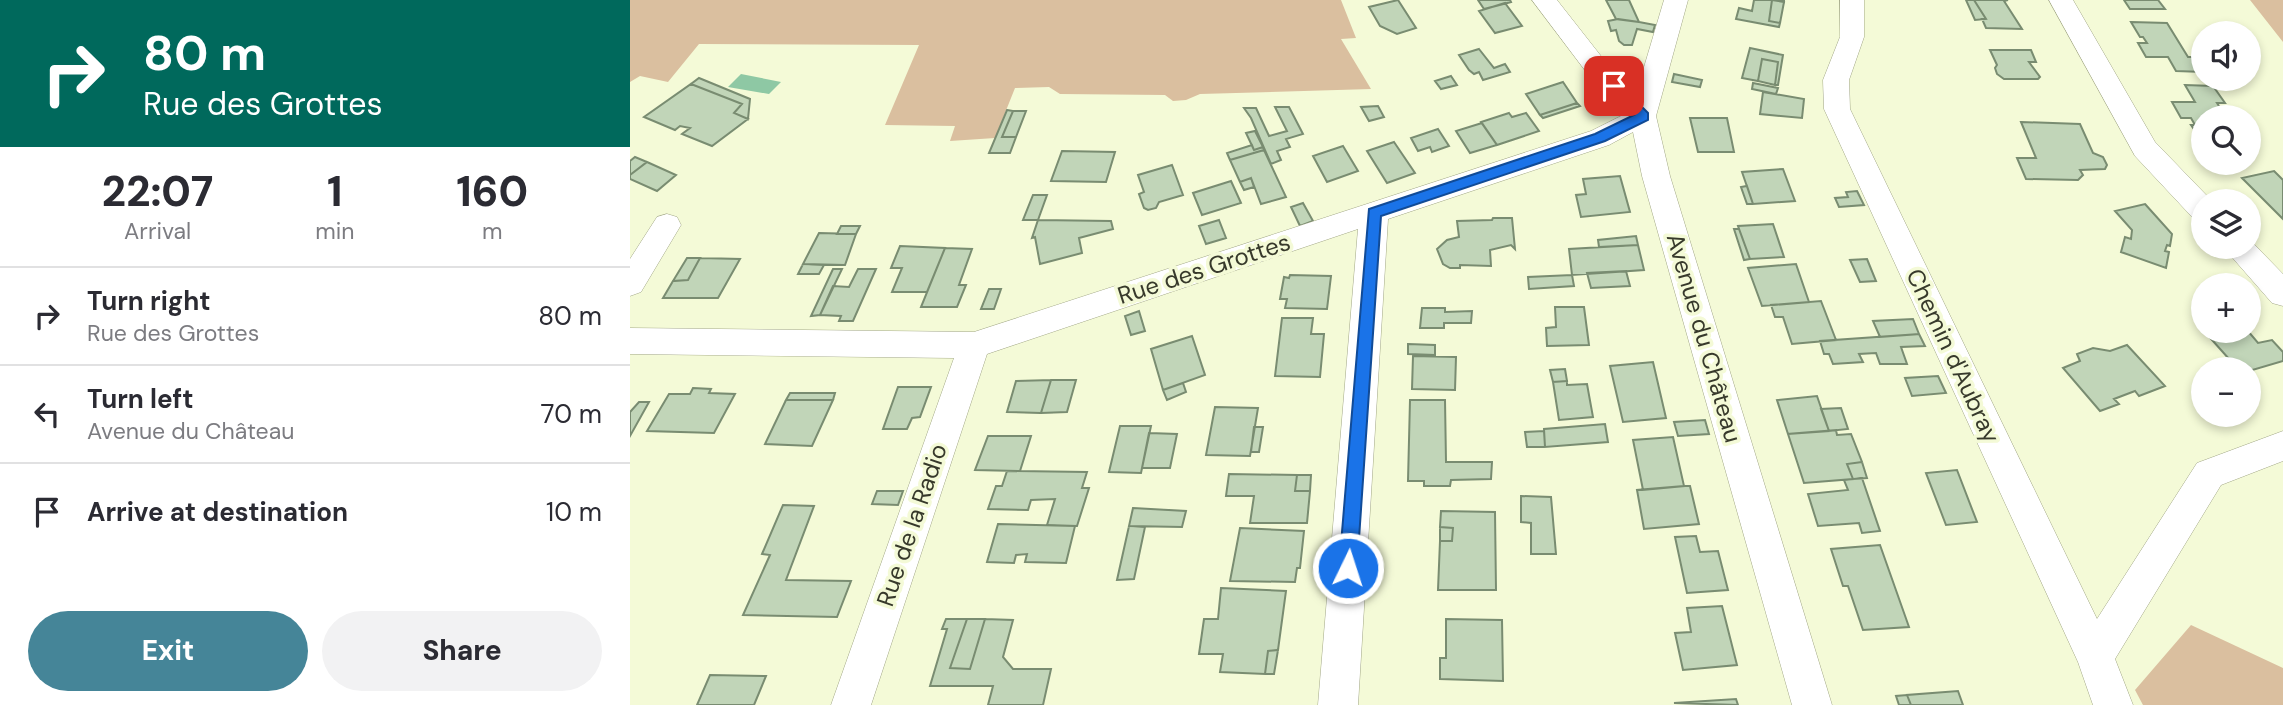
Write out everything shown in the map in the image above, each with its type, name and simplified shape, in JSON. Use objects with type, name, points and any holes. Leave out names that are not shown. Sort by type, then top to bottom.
[{"type":"street","points":[[1545,0],[1599,71],[1643,116],[1676,0]]},
{"type":"street","name":"Chemin d'Aubray","points":[[1852,0],[1852,37],[1836,80],[1837,108],[2095,656],[2113,705]]},
{"type":"street","points":[[2062,0],[2145,149],[2191,197]]},
{"type":"street","name":"Rue des Grottes","points":[[630,341],[974,345],[1600,138],[1643,116]]},
{"type":"street","name":"Avenue du Château","points":[[1643,116],[1656,176],[1812,705]]},
{"type":"street","points":[[1338,705],[1374,213]]},
{"type":"street","points":[[630,284],[667,225]]},
{"type":"street","points":[[2249,259],[2283,294]]},
{"type":"street","name":"Rue de la Radio","points":[[850,705],[974,345]]},
{"type":"street","points":[[2095,656],[2209,474],[2283,446]]},
{"type":"shaded area","points":[[630,0],[1341,0],[1356,38],[1341,39],[1371,89],[1200,94],[1186,100],[1173,101],[1165,95],[1060,94],[1049,87],[1015,88],[995,138],[950,141],[955,126],[885,125],[919,45],[699,44],[668,82],[640,76],[630,82]]},
{"type":"shaded area","points":[[2250,0],[2283,0],[2283,42]]},
{"type":"shaded area","points":[[741,74],[781,82],[769,94],[728,87]]},
{"type":"shaded area","points":[[2191,625],[2283,668],[2283,705],[2143,705],[2135,690]]},
{"type":"building","points":[[1398,0],[1416,28],[1397,34],[1380,26],[1369,7]]},
{"type":"building","points":[[1478,0],[1510,0],[1511,2],[1484,9]]},
{"type":"building","points":[[1606,0],[1629,0],[1639,22],[1616,19]]},
{"type":"building","points":[[1754,0],[1772,0],[1769,21],[1780,23],[1779,27],[1736,19],[1739,8],[1752,11]]},
{"type":"building","points":[[1772,0],[1784,2],[1780,23],[1769,21]]},
{"type":"building","points":[[1966,0],[1974,0],[1986,19],[1975,20]]},
{"type":"building","points":[[1974,0],[2008,0],[2004,1],[2022,29],[1986,28],[1982,19],[1986,19]]},
{"type":"building","points":[[2124,0],[2158,0],[2165,9],[2130,9]]},
{"type":"building","points":[[1505,3],[1522,26],[1495,33],[1479,11]]},
{"type":"building","points":[[1618,19],[1655,25],[1653,32],[1637,29],[1632,45],[1624,45],[1619,41],[1616,30],[1611,31],[1608,21]]},
{"type":"building","points":[[2131,22],[2167,23],[2188,57],[2191,57],[2191,72],[2176,71],[2168,57],[2146,57],[2138,43],[2147,43]]},
{"type":"building","points":[[1750,48],[1783,55],[1778,85],[1775,85],[1778,62],[1762,59],[1758,81],[1742,78]]},
{"type":"building","points":[[1479,49],[1494,68],[1505,64],[1510,72],[1483,80],[1479,72],[1474,74],[1459,55]]},
{"type":"building","points":[[1990,50],[2031,50],[2036,62],[2029,62],[2040,77],[2004,79],[1997,74],[1997,65]]},
{"type":"building","points":[[1762,59],[1778,62],[1775,85],[1758,81]]},
{"type":"building","points":[[1674,74],[1702,80],[1700,87],[1672,82]]},
{"type":"building","points":[[1451,76],[1457,85],[1441,89],[1435,81]]},
{"type":"building","points":[[699,78],[750,99],[748,119],[734,113],[742,104],[691,84]]},
{"type":"building","points":[[1563,82],[1577,103],[1540,115],[1526,94]]},
{"type":"building","points":[[1753,83],[1778,88],[1776,94],[1752,89]]},
{"type":"building","points":[[691,84],[742,104],[734,113],[748,119],[712,146],[682,134],[690,128],[680,126],[675,130],[644,117]]},
{"type":"building","points":[[2185,85],[2191,85],[2191,91],[2217,91],[2225,103],[2191,105],[2191,118],[2181,118],[2172,102],[2195,102]]},
{"type":"building","points":[[1763,92],[1804,99],[1802,118],[1760,114]]},
{"type":"building","points":[[1577,103],[1580,106],[1543,118],[1540,115]]},
{"type":"building","points":[[1378,106],[1384,117],[1369,121],[1361,107]]},
{"type":"building","points":[[1275,107],[1289,107],[1303,134],[1286,139],[1290,147],[1277,151],[1281,160],[1271,164],[1244,108],[1256,108],[1269,136],[1287,131]]},
{"type":"building","points":[[1007,110],[1013,111],[1002,137],[1016,137],[1010,153],[989,153]]},
{"type":"building","points":[[1013,111],[1026,111],[1016,137],[1002,137]]},
{"type":"building","points":[[1509,113],[1512,117],[1526,113],[1539,131],[1497,145],[1481,122]]},
{"type":"building","points":[[1690,118],[1727,118],[1734,152],[1698,152]]},
{"type":"building","points":[[2021,122],[2080,124],[2093,153],[2103,157],[2107,165],[2105,169],[2080,170],[2083,175],[2078,180],[2026,179],[2017,158],[2036,158]]},
{"type":"building","points":[[1482,123],[1497,145],[1470,153],[1456,131]]},
{"type":"building","points":[[1438,129],[1449,146],[1432,152],[1430,147],[1418,151],[1411,138]]},
{"type":"building","points":[[1255,131],[1263,147],[1254,150],[1246,133]]},
{"type":"building","points":[[1394,142],[1415,173],[1387,183],[1367,151]]},
{"type":"building","points":[[1252,145],[1254,150],[1263,147],[1264,150],[1230,160],[1227,153]]},
{"type":"building","points":[[1343,146],[1358,171],[1327,182],[1313,156]]},
{"type":"building","points":[[1264,150],[1286,197],[1261,204],[1251,178],[1240,182],[1230,160]]},
{"type":"building","points":[[1062,151],[1115,152],[1106,182],[1051,181]]},
{"type":"building","points":[[635,157],[647,162],[630,175],[630,161]]},
{"type":"building","points":[[647,162],[676,175],[657,191],[630,179],[630,175]]},
{"type":"building","points":[[1172,165],[1183,195],[1159,202],[1156,208],[1144,208],[1139,194],[1144,192],[1138,175]]},
{"type":"building","points":[[1783,169],[1795,201],[1753,204],[1742,172]]},
{"type":"building","points":[[2274,171],[2283,180],[2283,219],[2261,197],[2261,189],[2253,189],[2242,178]]},
{"type":"building","points":[[1620,176],[1630,212],[1581,217],[1576,195],[1586,194],[1583,179]]},
{"type":"building","points":[[1251,178],[1254,187],[1244,190],[1240,182]]},
{"type":"building","points":[[1231,181],[1241,203],[1202,215],[1193,193]]},
{"type":"building","points":[[1747,186],[1753,204],[1747,204],[1741,187]]},
{"type":"building","points":[[1857,191],[1864,205],[1839,207],[1835,198],[1848,197],[1846,192]]},
{"type":"building","points":[[1033,195],[1047,195],[1038,220],[1023,220]]},
{"type":"building","points":[[1303,203],[1313,221],[1300,226],[1291,207]]},
{"type":"building","points":[[2145,204],[2172,234],[2170,246],[2167,245],[2165,251],[2169,252],[2166,268],[2121,252],[2125,237],[2131,239],[2132,230],[2115,211]]},
{"type":"building","points":[[1512,218],[1515,249],[1511,245],[1490,250],[1491,266],[1460,265],[1460,268],[1450,268],[1443,264],[1437,249],[1447,240],[1459,237],[1457,221]]},
{"type":"building","points":[[1038,220],[1111,221],[1113,229],[1079,238],[1082,253],[1040,264],[1035,237],[1032,238]]},
{"type":"building","points":[[1219,220],[1226,238],[1206,244],[1199,226]]},
{"type":"building","points":[[1773,224],[1784,257],[1750,259],[1738,226]]},
{"type":"building","points":[[841,226],[860,226],[856,234],[837,234]]},
{"type":"building","points":[[1734,229],[1739,229],[1750,259],[1744,260]]},
{"type":"building","points":[[819,233],[856,234],[845,265],[803,264]]},
{"type":"building","points":[[1636,236],[1638,245],[1599,247],[1598,240]]},
{"type":"building","points":[[1638,245],[1644,270],[1572,275],[1569,249]]},
{"type":"building","points":[[900,246],[945,248],[927,292],[892,292],[902,268],[891,268]]},
{"type":"building","points":[[945,248],[972,249],[959,285],[966,285],[957,307],[921,307]]},
{"type":"building","points":[[687,258],[700,258],[688,280],[673,281]]},
{"type":"building","points":[[700,258],[740,259],[718,298],[663,298],[673,281],[688,280]]},
{"type":"building","points":[[1867,259],[1876,281],[1860,282],[1850,260]]},
{"type":"building","points":[[803,264],[824,265],[819,274],[798,274]]},
{"type":"building","points":[[1796,264],[1809,302],[1762,306],[1748,268]]},
{"type":"building","points":[[833,269],[842,269],[820,315],[811,316]]},
{"type":"building","points":[[858,269],[876,269],[853,321],[839,321],[841,316],[820,315],[833,286],[849,287]]},
{"type":"building","points":[[1626,271],[1630,286],[1591,288],[1587,273]]},
{"type":"building","points":[[1290,275],[1331,276],[1327,309],[1285,308],[1287,299],[1280,299],[1284,277],[1289,278]]},
{"type":"building","points":[[1572,275],[1574,286],[1529,289],[1528,277]]},
{"type":"building","points":[[989,289],[1001,289],[994,309],[981,309]]},
{"type":"building","points":[[1821,301],[1836,340],[1792,344],[1783,317],[1775,317],[1771,305]]},
{"type":"building","points":[[1555,307],[1584,307],[1589,345],[1547,346],[1546,328],[1556,327]]},
{"type":"building","points":[[1422,308],[1445,308],[1445,312],[1472,311],[1471,323],[1444,323],[1444,328],[1420,328]]},
{"type":"building","points":[[1139,311],[1145,331],[1131,335],[1125,316]]},
{"type":"building","points":[[1282,318],[1313,318],[1311,334],[1324,334],[1320,377],[1275,376]]},
{"type":"building","points":[[1913,319],[1919,334],[1880,337],[1873,321]]},
{"type":"building","points":[[1919,334],[1925,346],[1901,347],[1907,364],[1880,364],[1876,353],[1859,354],[1863,362],[1833,364],[1829,354],[1824,354],[1820,341]]},
{"type":"building","points":[[1192,336],[1205,375],[1163,390],[1151,349]]},
{"type":"building","points":[[2272,340],[2283,352],[2283,361],[2261,367],[2261,357],[2227,357],[2215,343],[2261,343]]},
{"type":"building","points":[[1408,344],[1435,345],[1435,355],[1408,354]]},
{"type":"building","points":[[2127,345],[2165,386],[2139,396],[2135,391],[2114,399],[2119,404],[2100,411],[2063,368],[2080,361],[2077,354],[2093,348],[2110,351]]},
{"type":"building","points":[[1413,356],[1456,357],[1455,390],[1412,389]]},
{"type":"building","points":[[1653,362],[1666,418],[1623,422],[1610,366]]},
{"type":"building","points":[[1565,369],[1567,381],[1553,382],[1550,370]]},
{"type":"building","points":[[1938,376],[1946,393],[1912,396],[1905,378]]},
{"type":"building","points":[[1051,380],[1041,413],[1007,412],[1016,381]]},
{"type":"building","points":[[1051,380],[1076,380],[1067,412],[1041,413]]},
{"type":"building","points":[[1567,381],[1567,385],[1587,384],[1593,417],[1559,420],[1553,382]]},
{"type":"building","points":[[1183,383],[1186,392],[1167,400],[1163,390]]},
{"type":"building","points":[[898,387],[931,387],[920,417],[912,418],[907,429],[883,429]]},
{"type":"building","points":[[693,388],[711,389],[709,393],[735,394],[714,433],[647,431],[669,394],[690,394]]},
{"type":"building","points":[[790,393],[835,393],[833,400],[786,400]]},
{"type":"building","points":[[1817,396],[1829,431],[1788,434],[1777,400]]},
{"type":"building","points":[[786,400],[833,400],[812,446],[765,444]]},
{"type":"building","points":[[1410,400],[1445,400],[1446,462],[1492,462],[1491,479],[1451,480],[1450,486],[1424,486],[1424,481],[1408,481]]},
{"type":"building","points":[[639,402],[649,402],[630,436],[630,412]]},
{"type":"building","points":[[1215,407],[1258,408],[1250,456],[1206,455]]},
{"type":"building","points":[[1841,408],[1848,429],[1829,431],[1821,409]]},
{"type":"building","points":[[1705,420],[1709,434],[1678,436],[1674,422]]},
{"type":"building","points":[[1605,424],[1608,442],[1545,447],[1544,429]]},
{"type":"building","points":[[1120,426],[1151,426],[1141,473],[1109,472]]},
{"type":"building","points":[[1254,427],[1263,427],[1259,452],[1251,452]]},
{"type":"building","points":[[1836,430],[1837,435],[1851,434],[1862,462],[1847,464],[1853,479],[1804,483],[1788,434]]},
{"type":"building","points":[[1544,431],[1545,447],[1527,447],[1525,432]]},
{"type":"building","points":[[1149,433],[1177,434],[1170,468],[1142,468]]},
{"type":"building","points":[[988,436],[1031,436],[1020,471],[975,470]]},
{"type":"building","points":[[1673,437],[1684,486],[1643,490],[1633,440]]},
{"type":"building","points":[[1862,462],[1867,478],[1853,479],[1847,464]]},
{"type":"building","points":[[1957,470],[1977,522],[1946,525],[1926,473]]},
{"type":"building","points":[[1007,471],[1087,472],[1082,488],[1089,488],[1077,526],[1047,525],[1055,499],[1031,500],[1028,510],[988,509],[996,486],[1002,486]]},
{"type":"building","points":[[1229,474],[1297,475],[1295,491],[1310,491],[1307,523],[1250,523],[1254,496],[1226,496]]},
{"type":"building","points":[[1297,475],[1311,475],[1310,491],[1295,491]]},
{"type":"building","points":[[1862,478],[1880,531],[1862,533],[1859,523],[1818,526],[1808,494],[1848,490],[1844,480]]},
{"type":"building","points":[[1690,486],[1699,524],[1644,529],[1637,490]]},
{"type":"building","points":[[877,491],[903,491],[898,505],[872,504]]},
{"type":"building","points":[[1521,496],[1551,497],[1556,554],[1531,554],[1531,523],[1521,522]]},
{"type":"building","points":[[783,505],[814,506],[786,580],[851,581],[837,617],[743,615],[770,555],[762,554]]},
{"type":"building","points":[[1133,508],[1186,511],[1182,527],[1129,526]]},
{"type":"building","points":[[1441,511],[1495,512],[1496,590],[1438,590],[1440,541],[1452,541],[1453,528],[1440,527]]},
{"type":"building","points":[[998,524],[1075,526],[1066,563],[1025,562],[1027,554],[1016,555],[1014,563],[987,562]]},
{"type":"building","points":[[1129,526],[1145,527],[1134,579],[1117,580]]},
{"type":"building","points":[[1440,527],[1453,528],[1452,541],[1440,541]]},
{"type":"building","points":[[1240,528],[1304,531],[1300,568],[1297,568],[1295,582],[1230,581]]},
{"type":"building","points":[[1696,536],[1700,552],[1718,551],[1728,590],[1687,593],[1675,537]]},
{"type":"building","points":[[1880,545],[1909,627],[1863,630],[1848,586],[1843,586],[1831,549]]},
{"type":"building","points":[[1221,588],[1286,591],[1278,650],[1268,651],[1265,674],[1220,672],[1223,654],[1199,654],[1204,619],[1218,619]]},
{"type":"building","points":[[1722,606],[1737,665],[1683,670],[1675,633],[1691,632],[1687,608]]},
{"type":"building","points":[[946,619],[967,619],[950,668],[970,669],[985,619],[1013,620],[1003,657],[1013,669],[1051,669],[1043,705],[988,705],[993,686],[930,686],[947,629],[942,629]]},
{"type":"building","points":[[967,619],[985,619],[970,669],[950,668]]},
{"type":"building","points":[[1446,619],[1502,620],[1503,681],[1440,679],[1440,658],[1446,658]]},
{"type":"building","points":[[1278,650],[1274,674],[1265,674],[1268,651]]},
{"type":"building","points":[[710,675],[766,676],[754,705],[697,705]]},
{"type":"building","points":[[1958,691],[1963,705],[1911,705],[1907,695]]},
{"type":"building","points":[[1907,695],[1911,705],[1899,705],[1896,696]]},
{"type":"building","points":[[1736,699],[1738,705],[1674,703]]},
{"type":"route","points":[[1348,568],[1374,213],[1600,138],[1643,116],[1614,86]]}]
